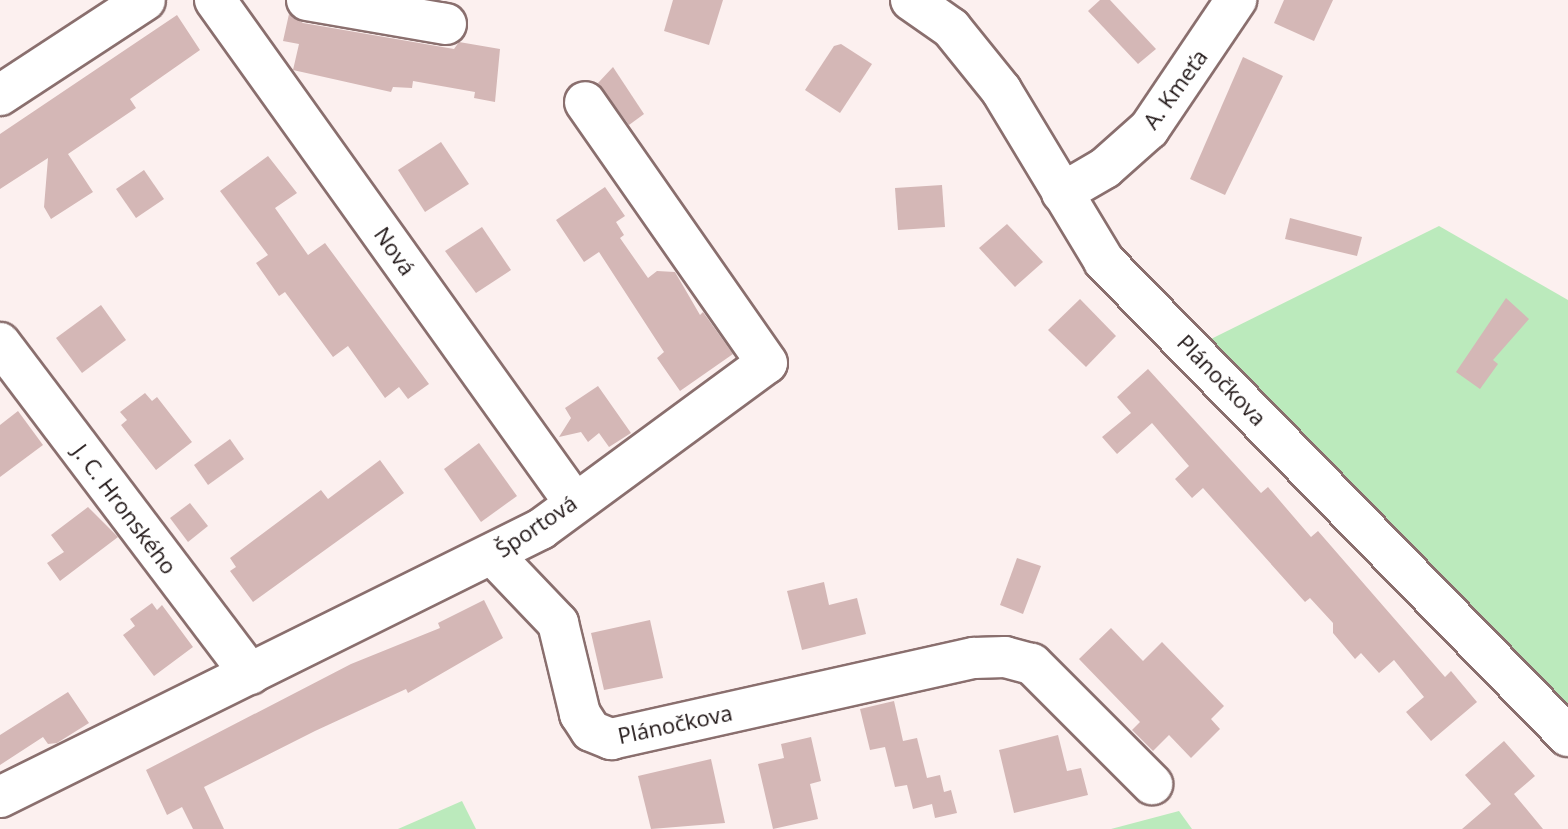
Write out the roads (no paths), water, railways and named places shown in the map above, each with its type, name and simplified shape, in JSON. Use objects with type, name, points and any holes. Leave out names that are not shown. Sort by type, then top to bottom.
[{"type":"street","name":"Nová","points":[[215,0],[574,502]]},
{"type":"street","points":[[307,0],[446,24]]},
{"type":"street","name":"Plánočkova","points":[[911,0],[951,28],[1001,90],[1104,261],[1568,736]]},
{"type":"street","name":"A. Kmeťa","points":[[1062,193],[1105,168],[1149,129],[1236,0]]},
{"type":"street","points":[[0,95],[123,6]]},
{"type":"street","name":"Športová","points":[[0,797],[494,556],[541,529],[767,363],[585,102]]},
{"type":"street","name":"J. C. Hronského","points":[[0,343],[250,674]]},
{"type":"street","name":"Plánočkova","points":[[494,556],[558,623],[580,714],[591,731],[611,739],[974,658],[1005,657],[1032,664],[1152,784]]}]
